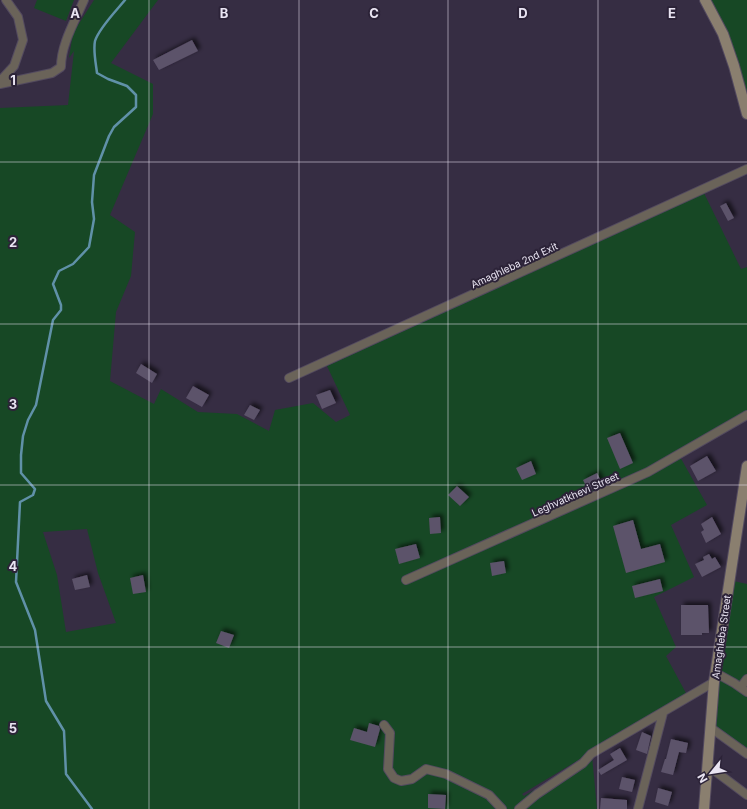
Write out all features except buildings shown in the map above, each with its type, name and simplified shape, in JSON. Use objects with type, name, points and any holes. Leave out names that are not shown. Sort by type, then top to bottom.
[{"type":"street","points":[[0,83],[14,66],[23,40],[18,18],[6,0]]},
{"type":"street","points":[[0,83],[52,73],[61,68],[64,46],[84,0]]},
{"type":"street","points":[[705,0],[723,34],[734,66],[747,114]]},
{"type":"street","name":"Amaghleba 2nd Exit","points":[[289,378],[747,169]]},
{"type":"street","name":"Leghvatkhevi Street","points":[[406,580],[648,472],[747,415]]},
{"type":"street","name":"Amaghleba Street","points":[[704,809],[715,678],[744,509],[747,466]]},
{"type":"street","points":[[518,809],[537,794],[583,763],[591,754],[663,713],[715,678],[744,690],[747,679]]},
{"type":"street","points":[[638,809],[663,713]]},
{"type":"street","points":[[384,725],[390,733],[388,769],[394,778],[401,781],[412,779],[426,769],[446,774],[489,795],[502,809]]},
{"type":"street","points":[[711,728],[747,754]]},
{"type":"street","points":[[707,765],[747,796]]},
{"type":"green space","points":[[37,0],[74,0],[66,21],[34,8]]},
{"type":"green space","points":[[94,0],[158,0],[111,63],[153,84],[153,114],[110,215],[135,232],[131,276],[116,312],[110,381],[154,404],[161,389],[198,412],[237,414],[269,431],[275,410],[313,403],[336,422],[350,415],[327,366],[704,193],[741,269],[747,267],[747,415],[679,455],[707,505],[671,525],[694,577],[654,597],[676,647],[666,656],[687,695],[522,794],[524,796],[592,756],[597,809],[0,809],[0,108],[68,105],[74,51],[69,58],[73,33]],"holes":[[[87,529],[98,573],[116,623],[66,632],[57,575],[43,532]]]},
{"type":"green space","points":[[710,0],[747,0],[747,95],[739,67]]},
{"type":"green space","points":[[729,580],[747,584],[747,679],[741,687],[747,692],[747,754],[711,728]]},
{"type":"waterway","points":[[92,809],[66,774],[64,731],[46,701],[35,630],[16,582],[20,502],[33,495],[35,489],[21,473],[21,455],[23,436],[28,420],[36,405],[53,320],[61,310],[61,305],[53,284],[59,271],[73,264],[89,247],[94,219],[92,202],[94,175],[114,127],[136,107],[136,95],[127,86],[97,73],[95,57],[94,45],[97,36],[104,25],[125,0]]}]
